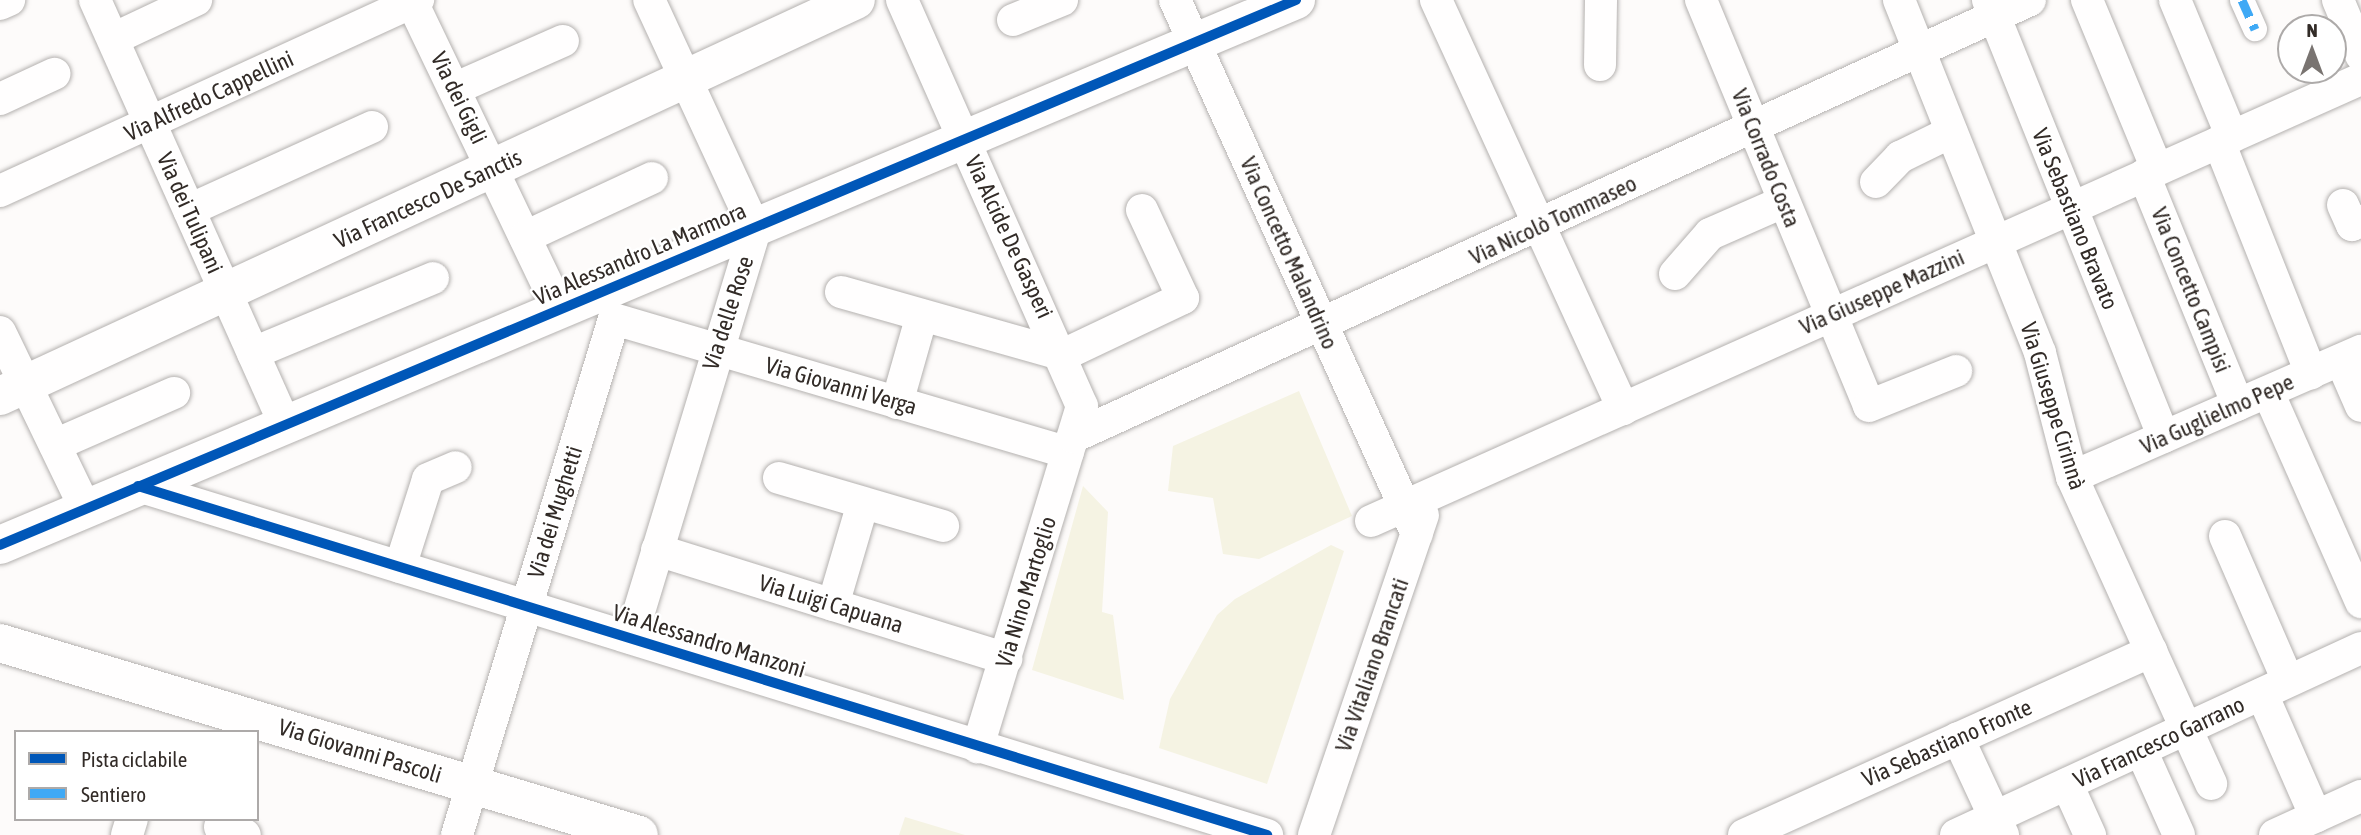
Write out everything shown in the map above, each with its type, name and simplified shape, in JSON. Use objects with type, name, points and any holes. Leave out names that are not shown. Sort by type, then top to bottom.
[{"type":"street","points":[[0,4],[9,0]]},
{"type":"street","name":"Via dei Tulipani","points":[[95,0],[286,426]]},
{"type":"street","points":[[113,38],[196,0]]},
{"type":"street","name":"Via delle Rose","points":[[631,638],[715,349],[755,229],[649,0]]},
{"type":"street","name":"Via Francesco De Sanctis","points":[[13,391],[856,0]]},
{"type":"street","name":"Via Alcide De Gasperi","points":[[902,0],[1063,355],[1082,406],[1071,445]]},
{"type":"street","points":[[1013,20],[1062,0]]},
{"type":"street","name":"Via Concetto Malandrino","points":[[1175,0],[1321,326],[1416,500]]},
{"type":"street","name":"Via Alessandro La Marmora","points":[[0,545],[560,311],[608,306],[755,229],[964,138],[1296,0]]},
{"type":"street","points":[[1436,0],[1623,409]]},
{"type":"street","points":[[1600,65],[1601,0]]},
{"type":"street","name":"Via Corrado Costa","points":[[1702,0],[1869,406],[1956,371]]},
{"type":"street","name":"Via Giuseppe Cirinnà","points":[[1899,0],[2040,353],[2072,477],[2211,784]]},
{"type":"street","name":"Via Nicolò Tommaseo","points":[[1071,445],[1321,326],[1919,52],[1991,8],[2030,0]]},
{"type":"street","name":"Via Concetto Campisi","points":[[2087,0],[2238,405]]},
{"type":"street","points":[[2175,0],[2311,373]]},
{"type":"street","points":[[2242,0],[2255,29]]},
{"type":"street","points":[[2338,0],[2361,55]]},
{"type":"street","name":"Via dei Gigli","points":[[414,1],[560,311]]},
{"type":"street","name":"Via Alfredo Cappellini","points":[[0,191],[414,1]]},
{"type":"street","name":"Via Sebastiano Bravato","points":[[1991,8],[2164,437]]},
{"type":"street","points":[[454,89],[563,41]]},
{"type":"street","points":[[0,99],[54,74]]},
{"type":"street","name":"Via Giuseppe Mazzini","points":[[1371,521],[2361,79]]},
{"type":"street","points":[[189,210],[372,127]]},
{"type":"street","points":[[1877,183],[1900,157],[1951,132]]},
{"type":"street","points":[[525,237],[652,178]]},
{"type":"street","points":[[1675,274],[1710,234],[1783,202]]},
{"type":"street","points":[[841,292],[1063,355],[1183,298],[1142,210]]},
{"type":"street","points":[[253,353],[433,278]]},
{"type":"street","name":"Via Giovanni Verga","points":[[608,306],[715,349],[897,403],[1071,445]]},
{"type":"street","name":"Via dei Mughetti","points":[[457,835],[526,606],[608,306]]},
{"type":"street","points":[[897,403],[922,315]]},
{"type":"street","points":[[0,332],[13,391],[55,445],[85,508]]},
{"type":"street","points":[[2351,356],[2361,406]]},
{"type":"street","name":"Via Guglielmo Pepe","points":[[2072,477],[2351,356]]},
{"type":"street","points":[[2268,392],[2361,602]]},
{"type":"street","points":[[55,445],[174,393]]},
{"type":"street","name":"Via Nino Martoglio","points":[[978,747],[1071,445]]},
{"type":"street","points":[[400,568],[428,479],[456,467]]},
{"type":"street","points":[[779,478],[943,526]]},
{"type":"street","name":"Via Alessandro Manzoni","points":[[138,486],[1267,835]]},
{"type":"street","name":"Via Vitaliano Brancati","points":[[1314,835],[1417,534],[1416,500]]},
{"type":"street","points":[[833,605],[863,503]]},
{"type":"street","points":[[2225,536],[2316,817]]},
{"type":"street","name":"Via Luigi Capuana","points":[[657,550],[1006,659]]},
{"type":"street","name":"Via Giovanni Pascoli","points":[[1,647],[251,725],[472,785],[630,834]]},
{"type":"street","name":"Via Francesco Garrano","points":[[1956,835],[1999,826],[2067,784],[2361,648]]},
{"type":"street","name":"Via Sebastiano Fronte","points":[[1744,835],[2151,651]]},
{"type":"street","points":[[1958,738],[1999,826]]},
{"type":"street","points":[[2141,750],[2179,835]]},
{"type":"street","points":[[2067,784],[2091,835]]},
{"type":"street","points":[[2275,835],[2361,796]]},
{"type":"shaded area","points":[[1299,391],[1352,516],[1259,559],[1223,554],[1213,498],[1168,491],[1173,446]]},
{"type":"shaded area","points":[[1083,486],[1108,512],[1102,612],[1113,615],[1124,700],[1032,670]]},
{"type":"shaded area","points":[[1331,545],[1344,551],[1267,784],[1159,748],[1170,699],[1217,615],[1235,599]]},
{"type":"shaded area","points":[[905,817],[965,835],[899,835]]},
{"type":"marked path","points":[[2242,0],[2255,29]]},
{"type":"cycle path","points":[[0,545],[1296,0]]},
{"type":"cycle path","points":[[138,486],[1267,835]]}]
